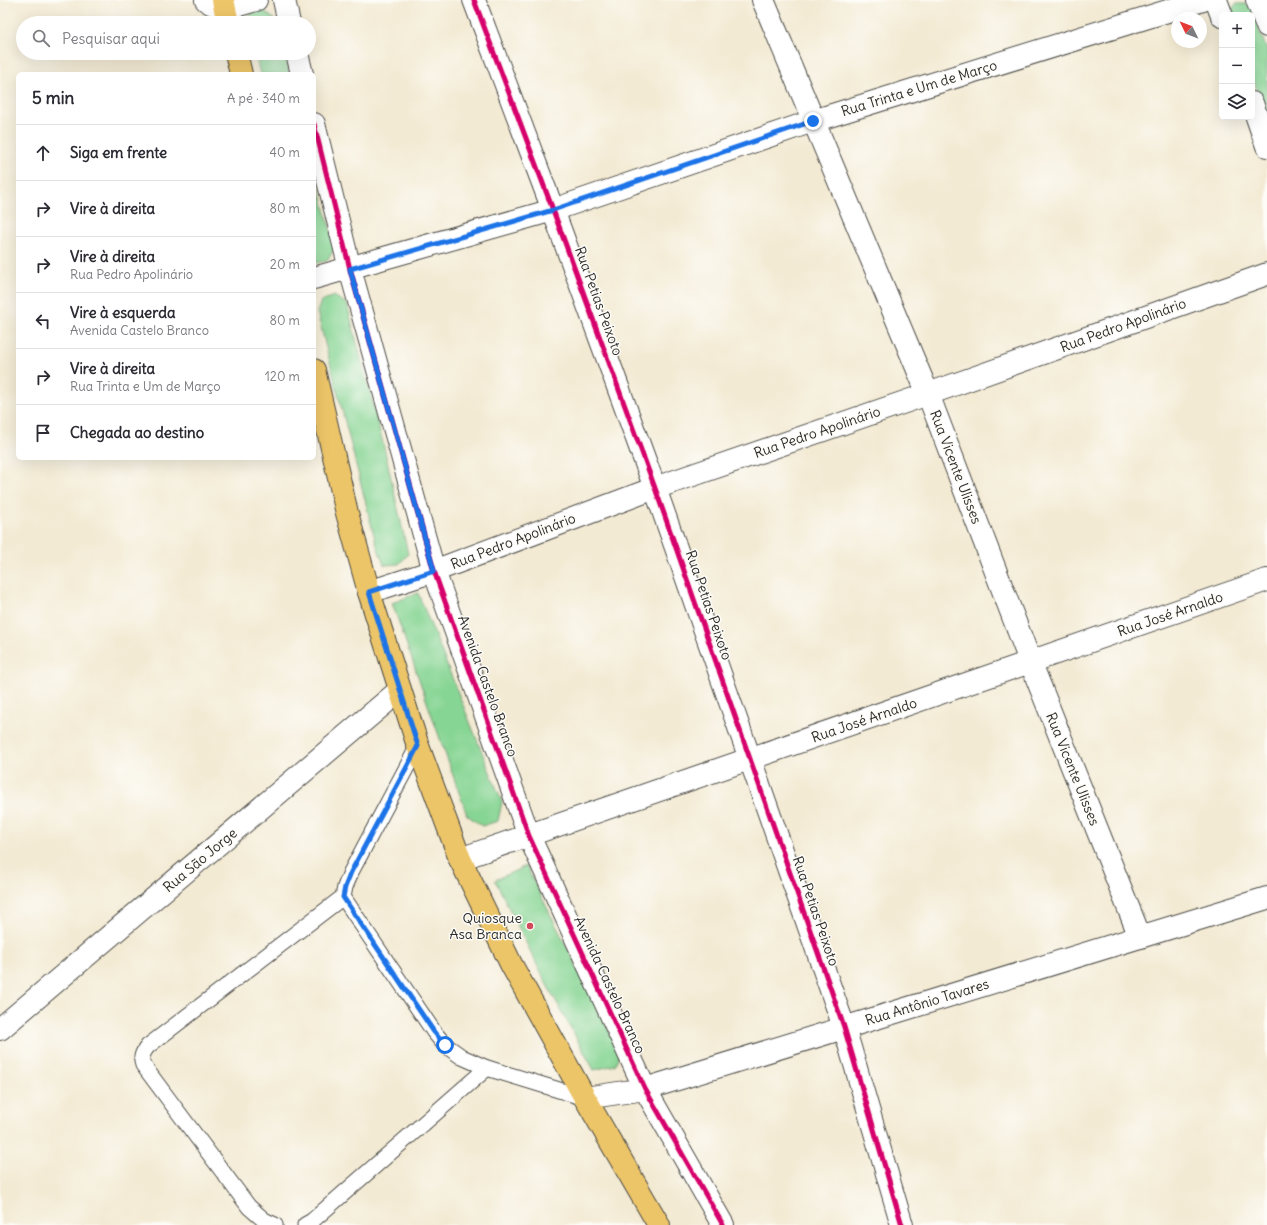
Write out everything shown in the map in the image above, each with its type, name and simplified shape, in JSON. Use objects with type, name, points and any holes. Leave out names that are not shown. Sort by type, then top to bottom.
[{"type":"main road","points":[[238,60],[241,72]]},
{"type":"main road","points":[[316,378],[348,513],[369,592],[418,746],[460,859],[511,964],[585,1098],[659,1225]]},
{"type":"street","points":[[221,8],[256,0]]},
{"type":"street","points":[[284,0],[287,16]]},
{"type":"street","name":"Rua Petias Peixoto","points":[[474,0],[553,210],[654,488],[844,1027],[902,1225]]},
{"type":"street","name":"Rua Vicente Ulisses","points":[[763,0],[928,394],[1030,661],[1140,937]]},
{"type":"street","name":"Rua Trinta e Um de Março","points":[[316,278],[553,210],[813,121],[1203,0]]},
{"type":"street","points":[[1216,0],[1220,12]]},
{"type":"street","points":[[1257,0],[1267,26]]},
{"type":"street","points":[[299,60],[302,72]]},
{"type":"street","points":[[1255,112],[1267,146]]},
{"type":"street","name":"Avenida Castelo Branco","points":[[316,132],[350,269],[434,571],[529,836],[645,1089],[723,1225]]},
{"type":"street","name":"Rua Pedro Apolinário","points":[[369,592],[434,571],[654,488],[928,394],[1267,274]]},
{"type":"street","name":"Rua José Arnaldo","points":[[460,859],[1267,580]]},
{"type":"street","name":"Rua São Jorge","points":[[0,1029],[400,690]]},
{"type":"street","name":"Rua Antônio Tavares","points":[[585,1098],[645,1089],[1267,898]]},
{"type":"lane","points":[[275,1225],[264,1220],[250,1207],[143,1065],[141,1060],[143,1053],[148,1046],[343,897],[351,872],[418,746]]},
{"type":"lane","points":[[343,897],[434,1032],[445,1045],[462,1056],[488,1068],[585,1098]]},
{"type":"lane","points":[[305,1225],[312,1221],[488,1068]]},
{"type":"green space","points":[[1236,4],[1245,4],[1252,9],[1253,12],[1229,12]]},
{"type":"green space","points":[[264,11],[270,16],[250,16],[253,12]]},
{"type":"green space","points":[[1255,17],[1267,51],[1267,118],[1255,84]]},
{"type":"green space","points":[[257,60],[286,60],[289,72],[260,72]]},
{"type":"green space","points":[[316,175],[335,248],[327,261],[316,263]]},
{"type":"green space","points":[[334,296],[347,304],[385,451],[408,554],[399,564],[384,565],[376,543],[317,312],[321,301]]},
{"type":"green space","points":[[418,593],[502,802],[498,821],[482,826],[467,815],[392,603]]},
{"type":"green space","points":[[526,866],[620,1052],[615,1065],[594,1070],[546,983],[495,880]]},
{"type":"cycle path","points":[[474,0],[655,488],[844,1027],[902,1225]]},
{"type":"cycle path","points":[[316,132],[350,269],[434,571],[529,836],[645,1089],[723,1225]]},
{"type":"place","name":"Quiosque Asa Branca","points":[[530,926]]},
{"type":"route","points":[[445,1045],[434,1032],[343,897],[351,872],[418,746],[369,592],[434,571],[350,269],[553,210],[813,121]]}]
